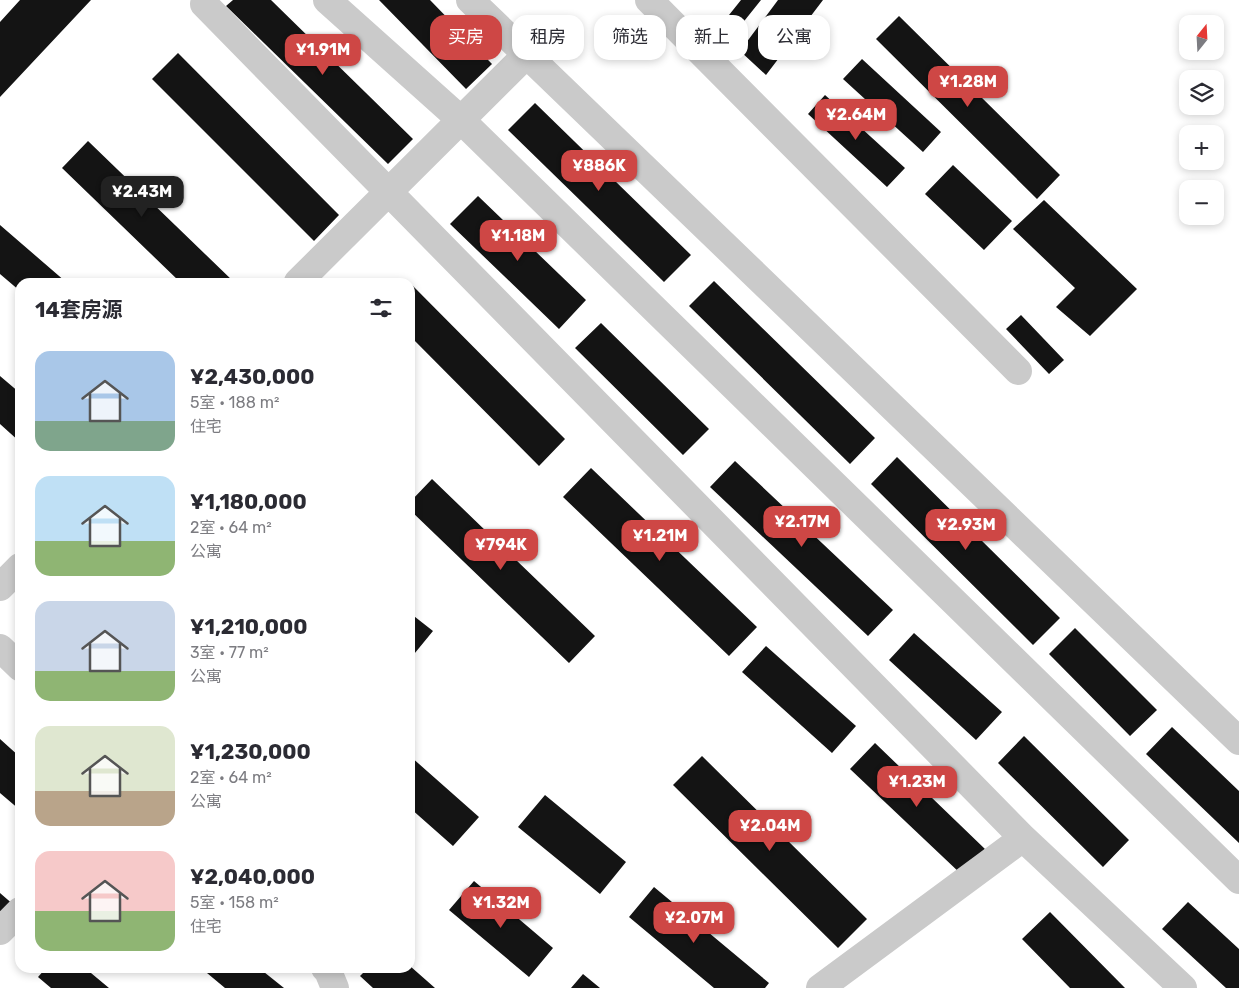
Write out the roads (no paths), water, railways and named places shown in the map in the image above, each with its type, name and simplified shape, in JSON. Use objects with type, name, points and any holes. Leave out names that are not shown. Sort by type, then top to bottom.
[{"type":"street","points":[[327,0],[460,120],[1239,880]]},
{"type":"street","points":[[470,0],[512,40]]},
{"type":"street","points":[[649,0],[1018,371]]},
{"type":"street","points":[[204,4],[1023,838],[1183,988]]},
{"type":"street","points":[[302,278],[521,60]]},
{"type":"street","points":[[533,60],[1239,741]]},
{"type":"street","points":[[0,587],[15,571]]},
{"type":"street","points":[[0,648],[15,662]]},
{"type":"street","points":[[820,988],[1023,838]]},
{"type":"street","points":[[0,931],[15,915]]},
{"type":"street","points":[[329,973],[335,988]]}]
